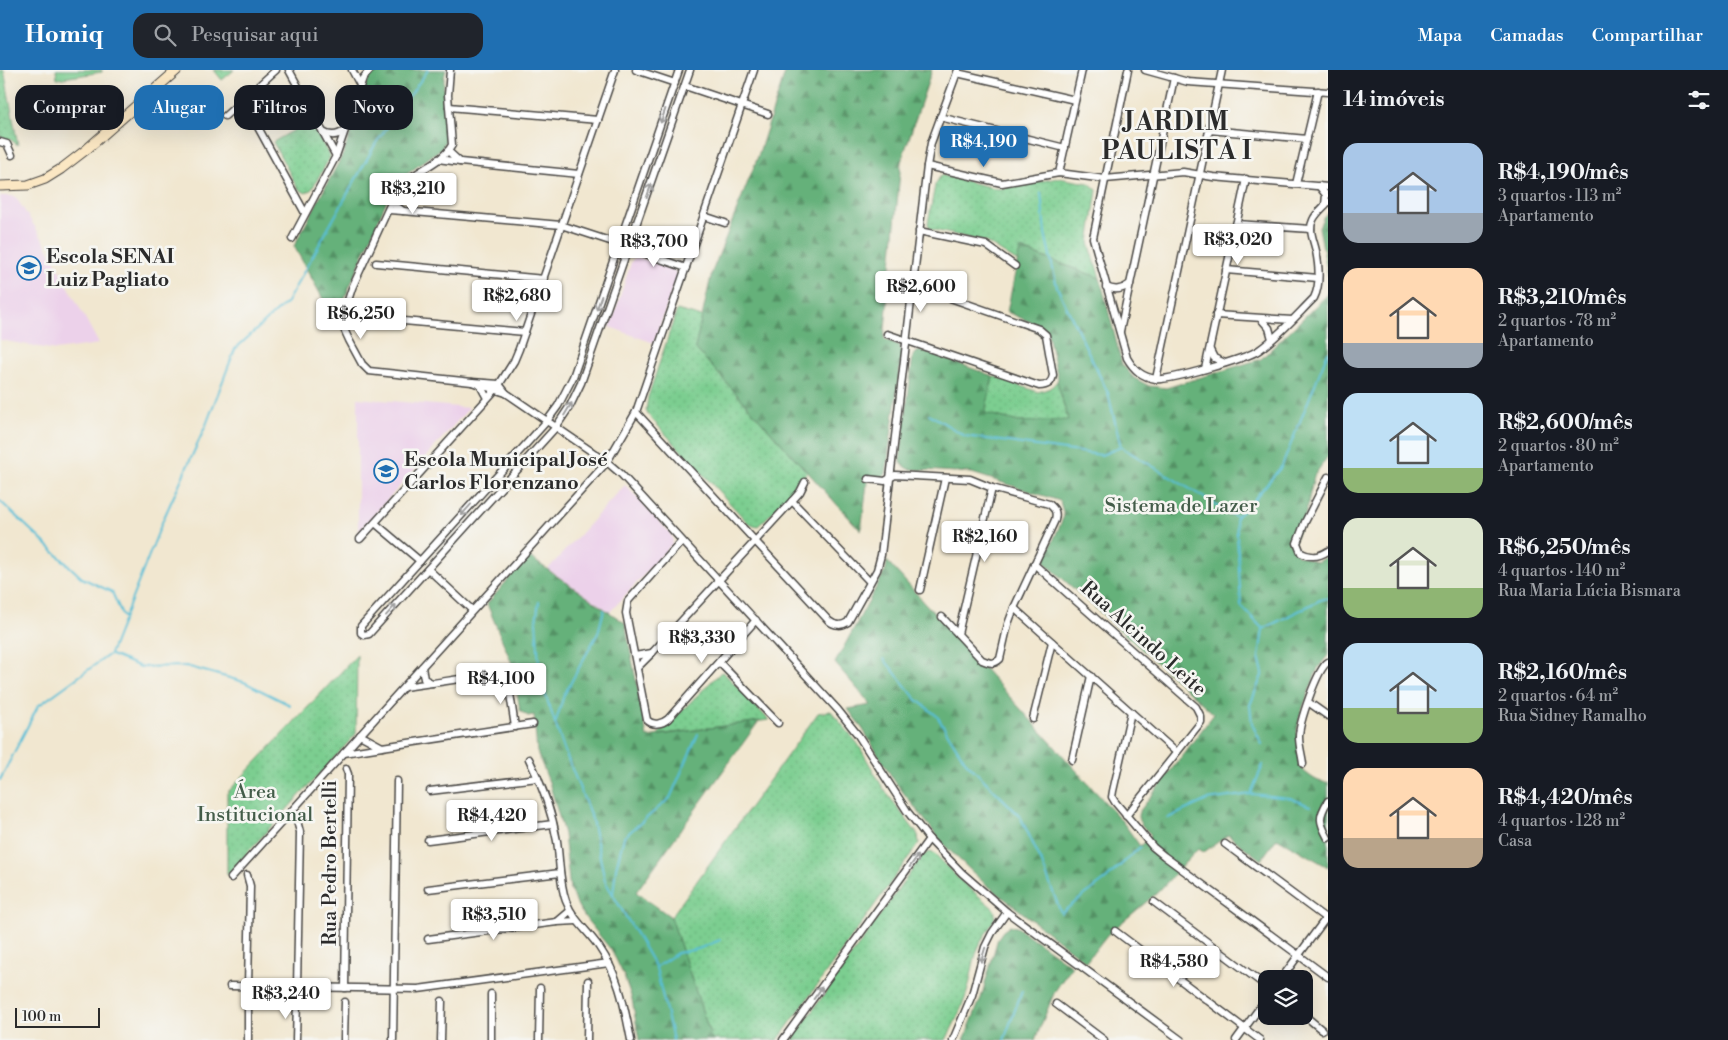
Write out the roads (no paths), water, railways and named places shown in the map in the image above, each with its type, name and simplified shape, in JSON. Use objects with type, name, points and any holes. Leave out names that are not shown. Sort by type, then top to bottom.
[{"type":"main road","points":[[0,186],[28,185],[46,179],[61,170],[177,70]]},
{"type":"street","points":[[260,85],[276,70]]},
{"type":"street","points":[[289,70],[336,156]]},
{"type":"street","points":[[352,70],[360,85]]},
{"type":"street","points":[[360,85],[366,73],[370,70]]},
{"type":"street","points":[[450,70],[448,86],[452,145],[438,159],[400,185],[366,259],[344,316],[349,340],[366,369],[372,372],[500,384]]},
{"type":"street","points":[[360,539],[500,384],[514,361],[544,280],[615,70]]},
{"type":"street","points":[[636,70],[675,83]]},
{"type":"street","points":[[680,70],[573,377],[558,406],[547,421],[361,626],[361,633],[364,635],[369,634],[556,427],[570,406],[582,383],[690,70]]},
{"type":"street","points":[[231,878],[607,462],[636,412],[754,70]]},
{"type":"street","points":[[1059,172],[1082,70]]},
{"type":"street","points":[[1128,70],[1093,238],[1127,358],[1133,368],[1140,374],[1156,380],[1172,379],[1256,352],[1314,298],[1318,286],[1318,264],[1311,229],[1314,218],[1327,204],[1326,195],[1319,186]]},
{"type":"street","points":[[1146,70],[1188,82],[1328,92]]},
{"type":"street","points":[[1156,380],[1222,70]]},
{"type":"street","points":[[636,412],[830,621],[835,624],[845,624],[851,618],[880,562],[908,341],[927,166],[931,143],[958,72],[1075,100]]},
{"type":"street","points":[[1120,332],[1174,78]]},
{"type":"street","points":[[685,86],[768,114]]},
{"type":"street","points":[[1296,184],[1318,92]]},
{"type":"street","points":[[449,107],[598,120]]},
{"type":"street","points":[[225,116],[234,108]]},
{"type":"street","points":[[940,117],[1065,148]]},
{"type":"street","points":[[259,130],[305,213]]},
{"type":"street","points":[[322,131],[332,136],[345,130]]},
{"type":"street","points":[[292,239],[336,156],[345,130]]},
{"type":"street","points":[[1209,130],[1307,139]]},
{"type":"street","points":[[0,142],[7,144],[12,155]]},
{"type":"street","points":[[448,151],[460,162]]},
{"type":"street","points":[[438,159],[580,174]]},
{"type":"street","points":[[1156,163],[1158,168],[1166,174]]},
{"type":"street","points":[[927,166],[1002,183],[1059,172],[1105,179],[1183,172],[1328,187]]},
{"type":"street","points":[[1299,171],[1300,179],[1307,185]]},
{"type":"street","points":[[1137,177],[1146,182],[1150,190]]},
{"type":"street","points":[[1205,369],[1246,179]]},
{"type":"street","points":[[392,203],[403,211]]},
{"type":"street","points":[[389,210],[561,226],[619,244]]},
{"type":"street","points":[[704,216],[726,223]]},
{"type":"street","points":[[1236,224],[1311,229]]},
{"type":"street","points":[[919,231],[986,245],[1015,266]]},
{"type":"street","points":[[629,248],[686,268]]},
{"type":"street","points":[[366,259],[376,263],[544,280]]},
{"type":"street","points":[[1226,270],[1318,278]]},
{"type":"street","points":[[1106,287],[1121,289],[1130,284]]},
{"type":"street","points":[[887,334],[1039,386],[1048,385],[1053,379],[1054,375],[1046,335],[1039,328],[913,285]]},
{"type":"street","points":[[1216,315],[1292,320]]},
{"type":"street","points":[[344,316],[525,332]]},
{"type":"street","points":[[344,316],[360,317]]},
{"type":"street","points":[[1260,318],[1274,323],[1282,329]]},
{"type":"street","points":[[1260,318],[1269,328],[1272,339]]},
{"type":"street","points":[[1210,348],[1214,358],[1225,363]]},
{"type":"street","points":[[472,382],[506,393],[607,462],[621,474],[838,710],[858,735],[893,791],[929,839],[962,873],[1007,912],[1180,1040]]},
{"type":"street","points":[[500,384],[506,393]]},
{"type":"street","points":[[480,385],[487,398]]},
{"type":"street","points":[[868,479],[886,481],[895,475],[970,479],[992,488],[1049,504],[1055,510],[1055,520],[1008,624],[1000,659],[992,663],[982,660],[942,617]]},
{"type":"street","points":[[1328,477],[1325,493],[1305,522],[1297,542],[1298,548],[1306,556],[1321,556],[1328,551]]},
{"type":"street","points":[[920,590],[945,478]]},
{"type":"street","points":[[638,668],[792,501],[800,492],[804,482]]},
{"type":"street","points":[[958,634],[992,488]]},
{"type":"street","points":[[792,501],[870,582]]},
{"type":"street","points":[[376,523],[420,561]]},
{"type":"street","points":[[682,541],[626,604],[626,613],[646,716],[650,722],[657,724],[668,719],[756,620]]},
{"type":"street","name":"Rua Alcindo Leite","points":[[1034,564],[1196,707],[1202,717],[1201,722],[1126,816]]},
{"type":"street","points":[[428,569],[472,610]]},
{"type":"street","points":[[1014,608],[1176,752]]},
{"type":"street","points":[[1033,719],[1052,642]]},
{"type":"street","points":[[635,656],[652,653]]},
{"type":"street","points":[[719,662],[778,723]]},
{"type":"street","points":[[1303,764],[1299,737],[1301,722],[1320,670],[1328,662]]},
{"type":"street","points":[[422,667],[424,679]]},
{"type":"street","points":[[415,674],[432,683]]},
{"type":"street","points":[[404,687],[492,676],[502,677],[508,680],[515,727]]},
{"type":"street","points":[[1072,760],[1091,676]]},
{"type":"street","points":[[1308,702],[1328,716]]},
{"type":"street","points":[[1131,712],[1112,797],[1114,802],[1153,847],[1164,856],[1328,976]]},
{"type":"street","points":[[344,753],[533,724]]},
{"type":"street","points":[[358,737],[382,747]]},
{"type":"street","points":[[358,737],[359,746],[370,748]]},
{"type":"street","points":[[529,759],[538,778],[553,824],[560,873],[570,911],[576,921],[599,947],[609,963],[624,1003],[629,1040]]},
{"type":"street","name":"Rua Pedro Bertelli","points":[[345,988],[348,774],[346,768]]},
{"type":"street","points":[[430,791],[538,778]]},
{"type":"street","points":[[393,1040],[396,781]]},
{"type":"street","points":[[1328,801],[1320,816],[1321,825],[1328,838]]},
{"type":"street","points":[[297,821],[300,832],[297,987]]},
{"type":"street","points":[[428,840],[553,824]]},
{"type":"street","points":[[783,1040],[929,839]]},
{"type":"street","points":[[1225,844],[1327,919],[1288,970]]},
{"type":"street","points":[[428,889],[560,873]]},
{"type":"street","points":[[247,875],[250,886],[248,986]]},
{"type":"street","points":[[1154,902],[1258,980]]},
{"type":"street","points":[[557,922],[570,911]]},
{"type":"street","points":[[954,1040],[972,995],[985,947],[992,933],[1007,912]]},
{"type":"street","points":[[428,939],[576,921]]},
{"type":"street","points":[[1115,931],[1260,1040]]},
{"type":"street","points":[[230,986],[418,989],[609,963]]},
{"type":"street","points":[[587,1040],[588,981]]},
{"type":"street","points":[[539,1040],[540,988]]},
{"type":"street","points":[[490,1040],[491,994]]},
{"type":"street","points":[[248,1001],[248,1040]]},
{"type":"street","points":[[296,1040],[297,1001]]},
{"type":"street","points":[[441,1040],[442,1001]]},
{"type":"street","points":[[344,1040],[345,1002]]},
{"type":"street","points":[[1056,1004],[1104,1040]]},
{"type":"street","points":[[1236,1040],[1258,1010]]},
{"type":"street","points":[[1313,1023],[1322,1030]]},
{"type":"street","points":[[788,1040],[790,1032]]},
{"type":"waterway","points":[[0,780],[38,706],[110,654],[163,520],[206,425],[235,349],[287,302],[376,143],[428,70]]},
{"type":"waterway","points":[[1041,193],[1045,233],[1057,287],[1108,393],[1121,447]]},
{"type":"waterway","points":[[1236,517],[1251,503],[1282,466],[1328,352]]},
{"type":"waterway","points":[[929,414],[965,436],[1101,455],[1121,447],[1236,517],[1241,606],[1263,629],[1259,657],[1263,673],[1250,705],[1252,724],[1262,744]]},
{"type":"waterway","points":[[0,501],[82,578],[112,592],[123,617]]},
{"type":"waterway","points":[[1263,629],[1320,600],[1328,598]]},
{"type":"waterway","points":[[539,602],[536,621],[540,679],[564,749],[592,819],[605,881],[656,968],[673,1040]]},
{"type":"waterway","points":[[555,724],[564,695],[598,633],[604,610]]},
{"type":"waterway","points":[[111,655],[141,667],[186,666],[244,682],[290,705]]},
{"type":"waterway","points":[[884,659],[916,699],[937,716],[965,761],[1020,816],[1042,863],[1061,913],[1106,879],[1140,847]]},
{"type":"waterway","points":[[613,894],[616,868],[624,837],[670,798],[698,734]]},
{"type":"waterway","points":[[1251,793],[1263,765]]},
{"type":"waterway","points":[[1168,818],[1207,800],[1251,794],[1290,798],[1310,806]]},
{"type":"waterway","points":[[656,967],[677,953],[698,949],[720,940]]},
{"type":"waterway","points":[[1004,1040],[1022,991]]},
{"type":"place","name":"Escola SENAI Luiz Pagliato","points":[[29,268]]},
{"type":"place","name":"Escola Municipal José Carlos Florenzano","points":[[386,471]]},
{"type":"district","name":"JARDIM PAULISTA I","points":[[1177,136]]},
{"type":"park label","name":"Sistema de Lazer","points":[[1181,506]]},
{"type":"park label","name":"Área Institucional","points":[[255,804]]}]
